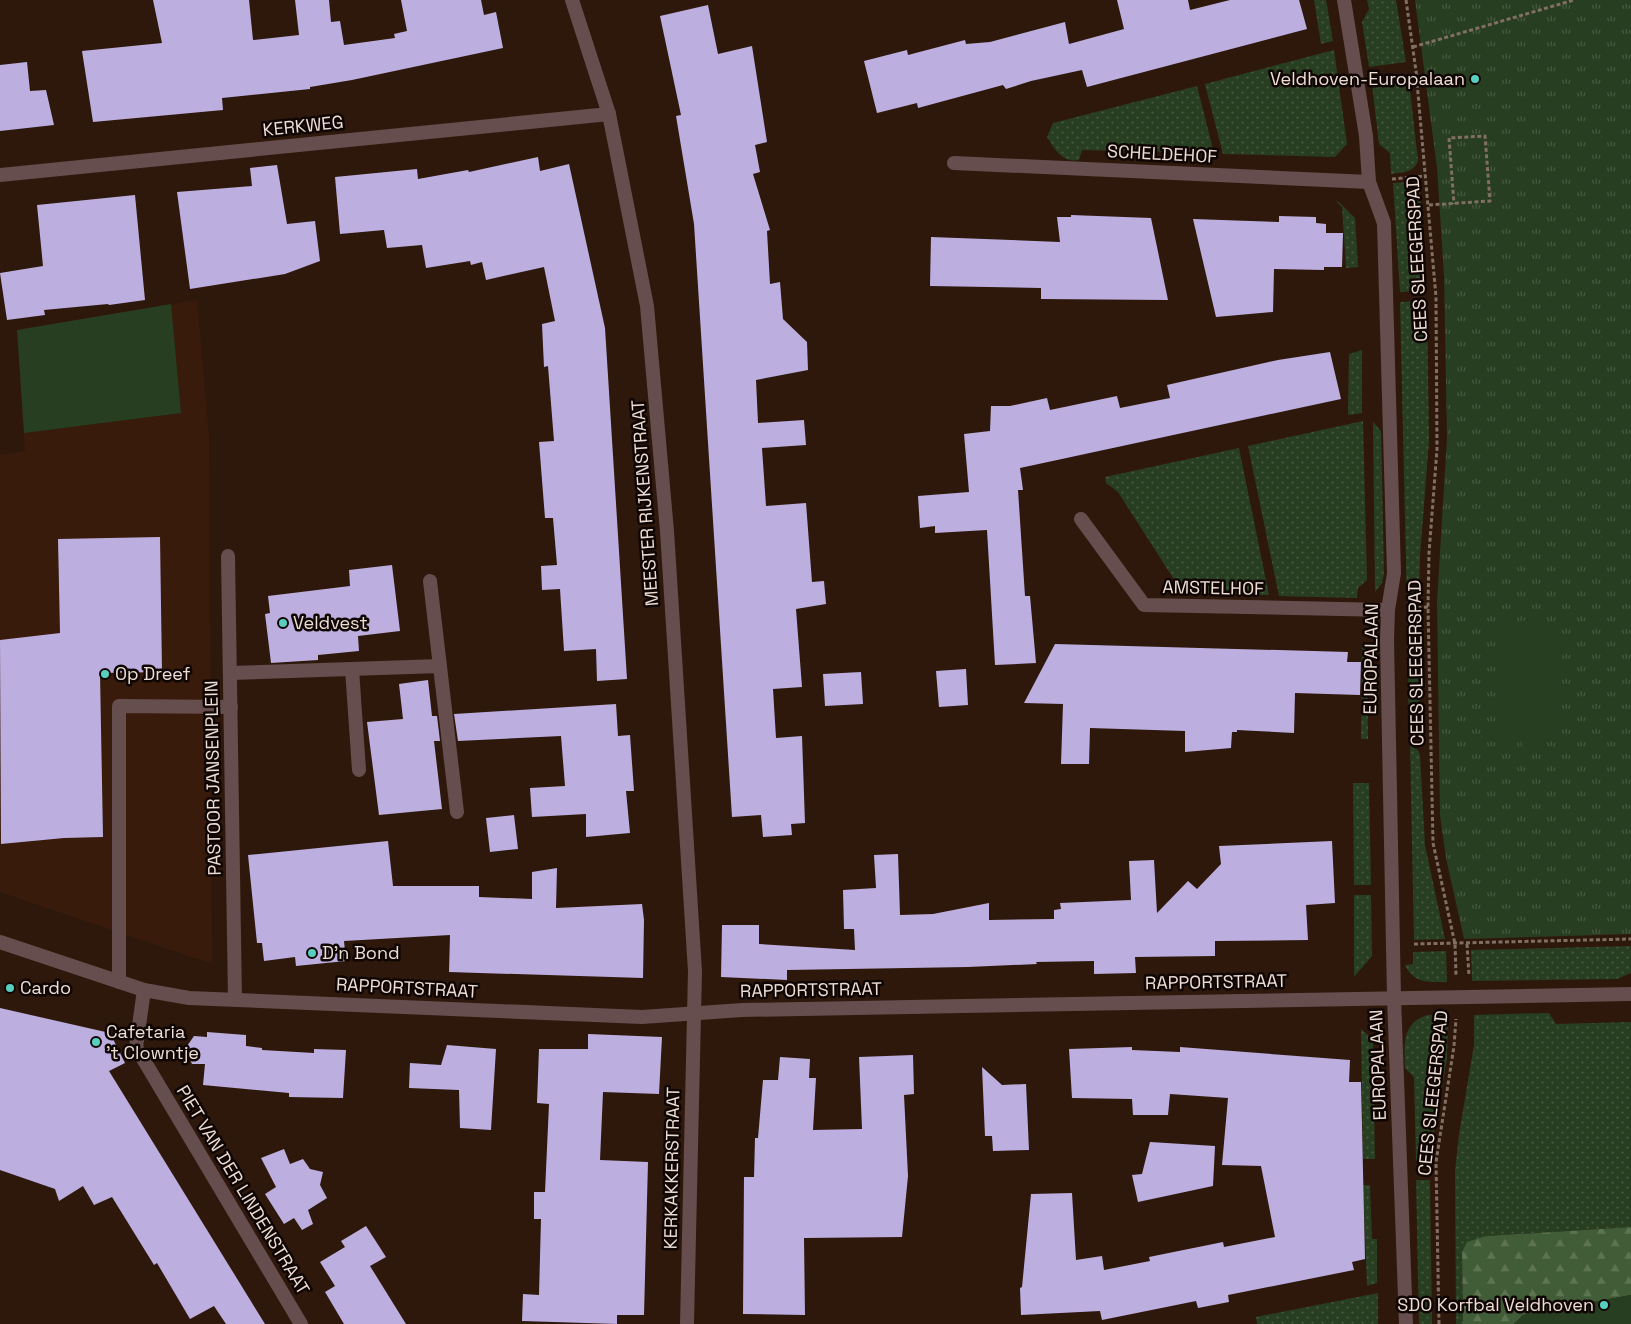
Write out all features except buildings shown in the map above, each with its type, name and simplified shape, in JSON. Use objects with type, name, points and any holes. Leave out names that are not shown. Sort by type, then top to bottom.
[{"type":"street","name":"MEESTER RIJKENSTRAAT","points":[[572,0],[609,114],[647,306],[667,531],[695,971],[695,1013]]},
{"type":"street","name":"EUROPALAAN","points":[[1344,0],[1366,136],[1369,182],[1384,223],[1394,573],[1388,610],[1394,998],[1406,1324]]},
{"type":"street","name":"KERKWEG","points":[[0,175],[609,114]]},
{"type":"street","name":"SCHELDEHOF","points":[[954,163],[1369,182]]},
{"type":"street","name":"AMSTELHOF","points":[[1082,519],[1144,605],[1388,610]]},
{"type":"street","name":"PASTOOR JANSENPLEIN","points":[[228,556],[236,999]]},
{"type":"street","points":[[430,581],[457,812]]},
{"type":"street","points":[[230,673],[440,666]]},
{"type":"street","points":[[352,669],[359,770]]},
{"type":"street","points":[[119,982],[119,706],[231,707]]},
{"type":"street","name":"RAPPORTSTRAAT","points":[[0,942],[144,990],[189,998],[642,1017],[752,1009],[1631,994]]},
{"type":"street","name":"PIET VAN DER LINDENSTRAAT","points":[[144,990],[136,1047],[300,1324]]},
{"type":"street","name":"KERKAKKERSTRAAT","points":[[687,1324],[695,1013]]},
{"type":"path","name":"CEES SLEEGERSPAD","points":[[1406,0],[1413,47],[1429,205],[1436,298],[1437,440],[1428,607],[1433,843],[1455,944],[1463,998],[1436,1162],[1438,1324]]},
{"type":"path","points":[[1413,47],[1574,0]]},
{"type":"path","points":[[1429,205],[1454,204],[1490,201],[1485,136],[1449,138],[1454,204]]},
{"type":"path","points":[[1369,182],[1426,176]]},
{"type":"path","points":[[1394,944],[1467,944],[1631,939]]},
{"type":"path","points":[[1463,998],[1467,944]]},
{"type":"shaded area","name":"Op Dreef","points":[[197,300],[209,434],[212,964],[0,892],[0,455],[25,451],[17,330]]},
{"type":"green space","points":[[1314,0],[1326,0],[1333,41],[1321,44]]},
{"type":"green space","points":[[1367,0],[1396,0],[1406,62],[1369,67],[1362,22],[1369,9]]},
{"type":"green space","points":[[1415,0],[1631,0],[1631,934],[1464,939],[1446,858],[1440,815],[1437,602],[1447,438],[1444,275],[1437,168]]},
{"type":"green space","points":[[1334,50],[1347,144],[1335,157],[1223,154],[1205,84]]},
{"type":"green space","points":[[1409,81],[1418,161],[1410,170],[1391,174],[1390,153],[1379,144],[1372,85]]},
{"type":"green space","points":[[1197,86],[1214,153],[1082,150],[1079,160],[1068,160],[1060,154],[1047,137],[1053,123]]},
{"type":"green space","points":[[1411,182],[1417,185],[1420,191],[1426,282],[1418,291],[1400,292],[1393,183]]},
{"type":"green space","points":[[1336,201],[1355,218],[1358,267],[1346,268],[1342,207]]},
{"type":"green space","points":[[1420,301],[1427,307],[1429,440],[1420,557],[1419,602],[1415,605],[1407,606],[1400,302]]},
{"type":"green space","points":[[171,304],[181,413],[24,433],[17,330]]},
{"type":"green space","points":[[1362,350],[1362,413],[1348,415],[1349,354]]},
{"type":"green space","points":[[1363,421],[1367,580],[1358,588],[1357,598],[1279,596],[1248,446]]},
{"type":"green space","points":[[1373,422],[1381,431],[1384,574],[1382,583],[1375,592]]},
{"type":"green space","points":[[1239,448],[1269,595],[1197,593],[1182,588],[1173,578],[1118,492],[1106,483],[1105,477]]},
{"type":"green space","points":[[1407,616],[1418,618],[1420,727],[1409,735]]},
{"type":"green space","points":[[1536,620],[1537,626],[1556,626],[1557,740],[1539,741],[1539,746],[1522,746],[1521,741],[1502,741],[1502,693],[1494,693],[1494,675],[1501,674],[1500,626],[1520,626],[1520,621]]},
{"type":"green space","points":[[1362,645],[1367,649],[1368,739],[1361,739]]},
{"type":"green space","points":[[1410,746],[1418,750],[1420,755],[1425,845],[1445,939],[1414,940]]},
{"type":"green space","points":[[1353,783],[1369,783],[1371,885],[1354,885]]},
{"type":"green space","points":[[1354,895],[1371,895],[1372,956],[1354,977]]},
{"type":"green space","points":[[1631,946],[1631,973],[1617,979],[1472,981],[1471,950]]},
{"type":"green space","points":[[1446,951],[1447,982],[1428,982],[1417,979],[1405,965],[1413,964],[1413,952]]},
{"type":"green space","points":[[1549,1013],[1556,1024],[1631,1022],[1631,1227],[1486,1236],[1462,1252],[1463,1324],[1456,1324],[1455,1171],[1459,1134],[1474,1045],[1474,1015]]},
{"type":"green space","points":[[1428,1015],[1448,1015],[1447,1059],[1430,1156],[1427,1160],[1416,1161],[1414,1077],[1405,1068],[1405,1043],[1406,1036],[1413,1023]]},
{"type":"green space","points":[[1361,1029],[1373,1039],[1375,1159],[1363,1159]]},
{"type":"green space","points":[[1416,1180],[1430,1180],[1432,1324],[1419,1324]]},
{"type":"green space","points":[[1363,1185],[1370,1185],[1372,1239],[1377,1239],[1377,1283],[1367,1286]]},
{"type":"green space","points":[[1631,1227],[1631,1295],[1523,1315],[1514,1324],[1463,1324],[1462,1252],[1467,1242],[1486,1236]]},
{"type":"green space","points":[[1378,1293],[1378,1324],[1257,1324],[1256,1317]]},
{"type":"green space","name":"SDO Korfbal Veldhoven","points":[[1631,1295],[1631,1324],[1514,1324],[1523,1315]]},
{"type":"place","name":"Veldhoven-Europalaan","points":[[1475,79]]},
{"type":"place","name":"Veldvest","points":[[283,623]]},
{"type":"place","name":"Op Dreef","points":[[105,674]]},
{"type":"place","name":"D'n Bond","points":[[312,953]]},
{"type":"place","name":"Cardo","points":[[10,988]]},
{"type":"place","name":"Cafetaria 't Clowntje","points":[[96,1042]]},
{"type":"place","name":"SDO Korfbal Veldhoven","points":[[1604,1305]]}]
